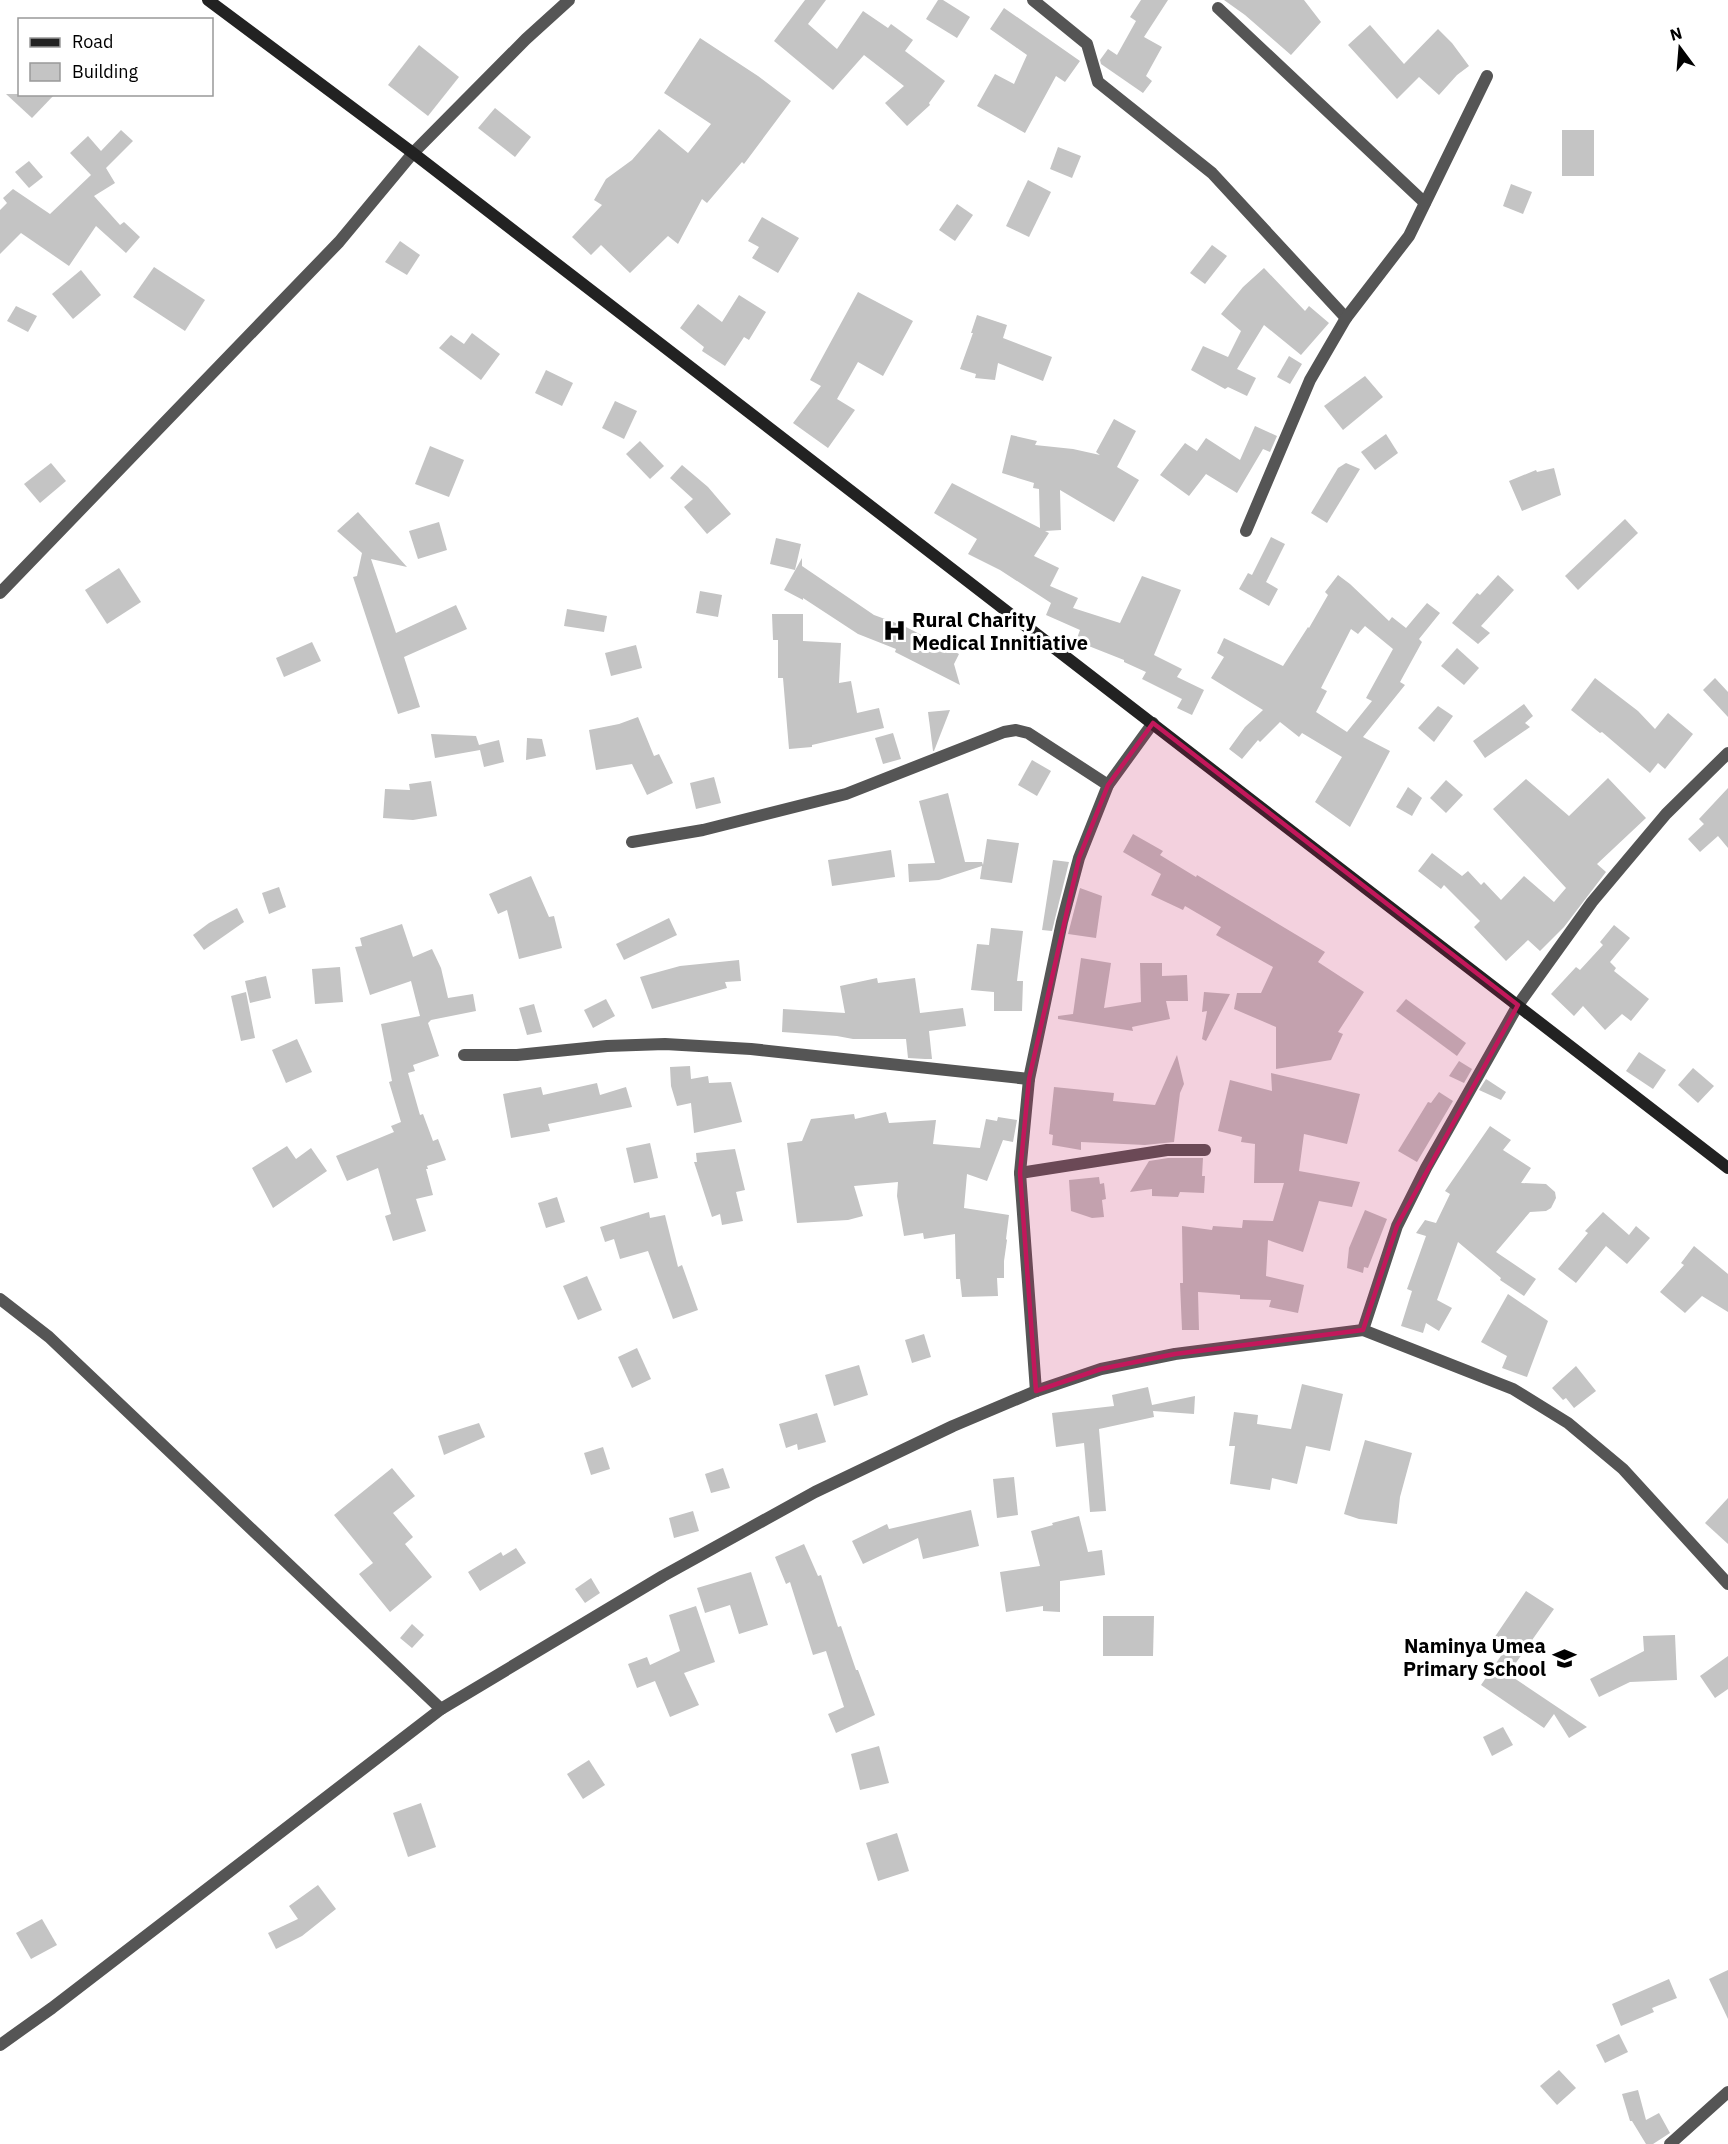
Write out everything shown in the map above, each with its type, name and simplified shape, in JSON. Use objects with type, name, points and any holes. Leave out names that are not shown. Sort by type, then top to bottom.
[{"type":"main road","points":[[208,0],[413,153],[1728,1168]]},
{"type":"street","points":[[0,593],[339,242],[413,153],[526,39],[569,0]]},
{"type":"street","points":[[1032,0],[1087,44],[1098,82],[1212,174],[1346,318]]},
{"type":"street","points":[[1218,8],[1425,203]]},
{"type":"street","points":[[1246,531],[1310,380],[1346,318],[1409,236],[1488,75]]},
{"type":"street","points":[[1036,1391],[1020,1173],[1029,1079],[1062,922],[1079,858],[1108,785],[1153,723]]},
{"type":"street","points":[[632,842],[703,830],[846,794],[1004,732],[1016,730],[1028,733],[1108,785]]},
{"type":"street","points":[[1363,1330],[1397,1226],[1426,1168],[1518,1005],[1592,902],[1666,814],[1728,753]]},
{"type":"street","points":[[464,1055],[517,1055],[608,1046],[665,1044],[751,1049],[1029,1079]]},
{"type":"street","points":[[1020,1173],[1167,1150],[1205,1150]]},
{"type":"street","points":[[0,1299],[49,1337],[441,1709]]},
{"type":"street","points":[[0,2045],[52,2008],[441,1709],[663,1576],[815,1492],[953,1426],[1036,1391],[1101,1369],[1175,1354],[1363,1330],[1513,1389],[1568,1423],[1623,1468],[1728,1584]]},
{"type":"street","points":[[1670,2144],[1728,2092]]},
{"type":"highlighted area","points":[[1153,723],[1518,1005],[1397,1226],[1363,1330],[1175,1354],[1101,1369],[1036,1391],[1020,1173],[1029,1079],[1079,858],[1108,785]]},
{"type":"building","points":[[805,0],[826,0],[808,24],[837,49],[863,11],[888,28],[891,24],[913,40],[905,51],[945,81],[929,103],[930,105],[907,126],[885,103],[904,86],[864,55],[833,90],[774,41]]},
{"type":"building","points":[[938,0],[943,0],[970,17],[957,38],[926,19]]},
{"type":"building","points":[[1141,0],[1168,0],[1144,37],[1162,47],[1146,76],[1152,81],[1143,93],[1101,64],[1100,60],[1108,49],[1117,55],[1136,21],[1130,17]]},
{"type":"building","points":[[1224,0],[1304,0],[1321,22],[1291,55]]},
{"type":"building","points":[[1004,8],[1080,61],[1065,82],[1056,76],[1025,133],[977,106],[995,74],[1014,84],[1027,55],[990,29]]},
{"type":"building","points":[[1370,25],[1404,64],[1438,29],[1469,66],[1457,75],[1439,95],[1419,77],[1397,99],[1348,45]]},
{"type":"building","points":[[700,38],[791,101],[744,164],[742,162],[707,203],[702,199],[678,244],[668,236],[630,273],[601,245],[591,255],[572,237],[602,205],[594,200],[606,179],[632,160],[659,129],[688,153],[711,124],[664,93]]},
{"type":"building","points":[[419,45],[459,77],[428,116],[388,85]]},
{"type":"building","points":[[6,94],[53,96],[32,118]]},
{"type":"building","points":[[495,108],[531,137],[515,157],[478,128]]},
{"type":"building","points":[[121,130],[133,141],[106,168],[115,183],[94,196],[120,225],[124,222],[140,237],[126,253],[96,226],[69,266],[21,233],[0,254],[0,210],[7,203],[3,198],[13,189],[50,214],[91,175],[70,153],[88,136],[101,151]]},
{"type":"building","points":[[1562,130],[1594,130],[1594,176],[1562,176]]},
{"type":"building","points":[[1058,147],[1081,156],[1072,178],[1050,169]]},
{"type":"building","points":[[29,161],[43,177],[29,188],[15,172]]},
{"type":"building","points":[[1028,180],[1051,192],[1029,237],[1006,226]]},
{"type":"building","points":[[1511,184],[1532,192],[1523,214],[1503,206]]},
{"type":"building","points":[[957,204],[973,215],[955,241],[939,230]]},
{"type":"building","points":[[762,217],[799,238],[778,273],[752,258],[759,247],[748,241]]},
{"type":"building","points":[[400,241],[420,255],[407,275],[385,262]]},
{"type":"building","points":[[1212,245],[1227,256],[1205,284],[1190,273]]},
{"type":"building","points":[[154,267],[205,300],[185,331],[133,297]]},
{"type":"building","points":[[1264,268],[1305,311],[1309,306],[1329,323],[1301,355],[1264,325],[1237,369],[1256,378],[1247,396],[1228,387],[1225,389],[1191,370],[1203,346],[1228,357],[1241,331],[1221,314],[1243,287]]},
{"type":"building","points":[[81,270],[101,295],[73,319],[52,294]]},
{"type":"building","points":[[858,292],[913,321],[883,376],[858,362],[837,399],[855,410],[828,448],[793,423],[821,386],[810,380]]},
{"type":"building","points":[[739,295],[766,312],[749,340],[744,337],[725,366],[702,351],[704,347],[680,328],[698,304],[722,322]]},
{"type":"building","points":[[16,306],[37,316],[28,332],[7,321]]},
{"type":"building","points":[[977,315],[1007,325],[1003,338],[1052,357],[1043,381],[998,363],[995,380],[975,378],[976,374],[960,369]]},
{"type":"building","points":[[472,333],[500,354],[481,380],[439,348],[451,335],[464,344]]},
{"type":"building","points":[[1289,356],[1302,364],[1290,384],[1277,377]]},
{"type":"building","points":[[546,370],[573,383],[562,406],[535,393]]},
{"type":"building","points":[[1365,376],[1383,397],[1343,430],[1324,406]]},
{"type":"building","points":[[615,401],[637,411],[624,439],[602,428]]},
{"type":"building","points":[[1114,419],[1136,431],[1117,467],[1139,480],[1114,522],[1060,490],[1061,530],[1045,531],[1049,533],[1034,556],[1059,568],[1050,586],[1078,598],[1073,608],[1120,623],[1142,576],[1181,590],[1154,655],[1182,669],[1177,677],[1204,690],[1192,715],[1177,708],[1182,699],[1142,679],[1146,672],[1124,660],[1076,641],[1080,630],[1046,615],[1051,603],[1000,570],[968,554],[977,539],[934,513],[952,483],[1040,528],[1039,489],[1033,488],[1034,483],[1002,473],[1011,435],[1037,441],[1035,445],[1073,449],[1100,455],[1096,452]]},
{"type":"building","points":[[1255,426],[1277,436],[1270,452],[1263,449],[1237,493],[1206,474],[1189,496],[1160,475],[1185,443],[1197,451],[1206,438],[1240,460]]},
{"type":"building","points":[[1386,434],[1398,453],[1375,470],[1361,452]]},
{"type":"building","points":[[640,441],[664,466],[650,479],[626,454]]},
{"type":"building","points":[[430,446],[464,460],[449,497],[415,484]]},
{"type":"building","points":[[51,463],[66,481],[40,503],[24,484]]},
{"type":"building","points":[[1346,463],[1360,469],[1327,523],[1311,513],[1338,468]]},
{"type":"building","points":[[682,465],[708,487],[731,514],[707,534],[684,507],[693,499],[670,478]]},
{"type":"building","points":[[1554,468],[1561,495],[1522,511],[1509,481],[1536,470],[1537,472]]},
{"type":"building","points":[[358,512],[407,567],[371,559],[396,633],[456,605],[467,629],[404,657],[420,707],[398,714],[353,577],[357,576],[362,553],[337,531]]},
{"type":"building","points":[[1625,519],[1638,533],[1578,590],[1565,576]]},
{"type":"building","points":[[439,522],[447,550],[418,559],[409,531]]},
{"type":"building","points":[[1271,537],[1285,544],[1266,582],[1278,589],[1269,606],[1239,589],[1248,573],[1252,575]]},
{"type":"building","points":[[776,538],[801,544],[795,570],[770,564]]},
{"type":"building","points":[[802,558],[802,566],[874,615],[904,626],[959,654],[954,664],[960,685],[895,652],[896,649],[858,634],[803,598],[803,600],[784,590]]},
{"type":"building","points":[[119,568],[141,602],[107,624],[85,590]]},
{"type":"building","points":[[1338,575],[1389,621],[1392,617],[1406,628],[1427,603],[1440,613],[1419,639],[1422,642],[1400,682],[1405,685],[1363,737],[1390,751],[1350,827],[1315,802],[1342,757],[1302,733],[1299,737],[1280,722],[1260,742],[1258,740],[1242,759],[1229,749],[1245,727],[1263,710],[1211,678],[1224,657],[1217,653],[1224,638],[1283,666],[1328,595],[1325,592]],"holes":[[[1365,626],[1393,649],[1366,698],[1372,701],[1347,732],[1316,712],[1327,691],[1321,688],[1351,629],[1358,634]]]},
{"type":"building","points":[[1498,575],[1514,590],[1481,626],[1490,633],[1478,644],[1452,623],[1477,593],[1480,595]]},
{"type":"building","points":[[700,591],[722,595],[718,617],[696,613]]},
{"type":"building","points":[[567,609],[607,616],[604,632],[564,626]]},
{"type":"building","points":[[772,614],[803,614],[803,641],[841,643],[839,683],[851,681],[857,713],[879,708],[884,728],[812,745],[812,747],[789,749],[783,678],[778,678],[778,640],[773,640]]},
{"type":"building","points":[[312,642],[321,661],[284,677],[276,658]]},
{"type":"building","points":[[636,645],[642,668],[611,676],[605,653]]},
{"type":"building","points":[[1457,648],[1479,668],[1464,685],[1441,666]]},
{"type":"building","points":[[1595,678],[1638,711],[1655,729],[1668,713],[1693,734],[1665,769],[1658,763],[1650,773],[1602,732],[1600,733],[1571,710]]},
{"type":"building","points":[[1715,678],[1728,692],[1728,717],[1703,690]]},
{"type":"building","points":[[1524,704],[1533,716],[1525,723],[1530,727],[1485,758],[1473,741]]},
{"type":"building","points":[[1438,706],[1453,716],[1434,742],[1418,728]]},
{"type":"building","points":[[950,710],[934,751],[933,751],[928,712]]},
{"type":"building","points":[[638,717],[654,756],[659,754],[673,783],[647,795],[632,764],[596,770],[589,730],[619,724]]},
{"type":"building","points":[[893,733],[901,759],[883,764],[875,738]]},
{"type":"building","points":[[431,734],[476,736],[479,745],[499,740],[504,762],[484,767],[480,750],[435,758]]},
{"type":"building","points":[[527,738],[542,739],[546,756],[526,760]]},
{"type":"building","points":[[1032,760],[1051,771],[1037,796],[1018,785]]},
{"type":"building","points":[[714,777],[721,803],[696,809],[690,783]]},
{"type":"building","points":[[1608,778],[1646,818],[1597,864],[1606,872],[1564,927],[1540,951],[1528,940],[1506,961],[1474,927],[1480,921],[1444,885],[1441,889],[1418,871],[1432,853],[1462,876],[1468,871],[1481,885],[1484,882],[1501,900],[1524,876],[1554,902],[1566,888],[1493,809],[1526,779],[1569,816]]},
{"type":"building","points":[[1446,780],[1463,795],[1446,813],[1430,798]]},
{"type":"building","points":[[431,781],[437,816],[413,820],[383,818],[385,789],[410,790],[409,784]]},
{"type":"building","points":[[1408,787],[1422,798],[1412,816],[1396,807]]},
{"type":"building","points":[[1728,788],[1728,848],[1718,836],[1700,852],[1688,839],[1704,824],[1699,819]]},
{"type":"building","points":[[948,793],[965,862],[982,862],[983,865],[987,839],[1019,843],[1012,883],[980,879],[982,866],[939,880],[909,882],[908,864],[935,863],[919,801]]},
{"type":"building","points":[[1133,834],[1163,851],[1160,855],[1325,952],[1318,962],[1364,992],[1338,1032],[1343,1034],[1331,1060],[1276,1069],[1276,1027],[1234,1009],[1237,993],[1261,993],[1273,967],[1216,935],[1221,927],[1185,906],[1183,910],[1151,895],[1161,874],[1123,852]]},
{"type":"building","points":[[891,850],[895,877],[832,886],[828,860]]},
{"type":"building","points":[[1053,860],[1069,862],[1052,931],[1042,930]]},
{"type":"building","points":[[531,876],[549,917],[554,916],[562,948],[519,959],[507,910],[498,914],[489,894]]},
{"type":"building","points":[[279,887],[286,907],[269,914],[262,893]]},
{"type":"building","points":[[1080,888],[1102,896],[1096,938],[1068,934]]},
{"type":"building","points":[[237,908],[244,922],[204,950],[193,935],[209,923]]},
{"type":"building","points":[[669,918],[677,935],[624,960],[616,944]]},
{"type":"building","points":[[402,924],[413,957],[432,949],[441,968],[448,998],[473,994],[476,1011],[431,1020],[428,1023],[439,1056],[413,1065],[415,1071],[408,1073],[420,1115],[423,1114],[433,1141],[438,1139],[446,1160],[427,1166],[433,1195],[416,1199],[426,1231],[393,1241],[385,1216],[391,1214],[378,1168],[347,1181],[336,1156],[394,1132],[391,1126],[401,1122],[389,1082],[392,1081],[381,1024],[420,1016],[411,981],[370,995],[355,947],[362,946],[360,938]]},
{"type":"building","points":[[1614,925],[1630,938],[1610,962],[1616,968],[1614,971],[1649,999],[1631,1021],[1622,1014],[1605,1030],[1583,1006],[1574,1016],[1551,994],[1576,967],[1580,970],[1603,945],[1600,942]]},
{"type":"building","points":[[991,928],[1023,931],[1017,981],[1023,981],[1022,1011],[994,1011],[994,992],[971,990],[977,944],[989,945]]},
{"type":"building","points":[[1081,958],[1111,963],[1104,1008],[1141,1002],[1140,963],[1162,963],[1162,976],[1187,975],[1188,1001],[1166,1001],[1170,1019],[1132,1027],[1133,1031],[1058,1019],[1058,1016],[1073,1014]]},
{"type":"building","points":[[739,960],[741,981],[725,982],[727,988],[652,1009],[640,977],[680,966]]},
{"type":"building","points":[[340,967],[343,1002],[315,1004],[312,969]]},
{"type":"building","points":[[266,976],[271,998],[250,1003],[245,981]]},
{"type":"building","points":[[877,978],[878,983],[915,978],[920,1013],[963,1008],[966,1026],[929,1031],[932,1059],[908,1058],[906,1039],[853,1039],[782,1032],[783,1009],[845,1013],[840,986]]},
{"type":"building","points":[[246,992],[255,1038],[241,1041],[231,996]]},
{"type":"building","points":[[1204,992],[1230,994],[1206,1041],[1202,1039],[1207,1011],[1202,1012]]},
{"type":"building","points":[[606,999],[615,1016],[593,1028],[584,1010]]},
{"type":"building","points":[[1406,999],[1466,1043],[1457,1056],[1396,1011]]},
{"type":"building","points":[[534,1004],[542,1032],[527,1035],[519,1008]]},
{"type":"building","points":[[297,1039],[312,1072],[286,1083],[272,1050]]},
{"type":"building","points":[[1639,1052],[1666,1070],[1653,1089],[1626,1071]]},
{"type":"building","points":[[1177,1055],[1184,1084],[1180,1093],[1174,1142],[1145,1145],[1081,1142],[1081,1150],[1052,1145],[1053,1135],[1049,1134],[1054,1087],[1114,1093],[1113,1101],[1155,1105]]},
{"type":"building","points":[[1459,1061],[1472,1069],[1464,1083],[1449,1076]]},
{"type":"building","points":[[690,1066],[691,1079],[708,1076],[709,1083],[731,1082],[742,1122],[694,1133],[691,1103],[677,1106],[671,1086],[670,1067]]},
{"type":"building","points":[[1693,1068],[1714,1086],[1698,1103],[1678,1085]]},
{"type":"building","points":[[1271,1073],[1360,1094],[1347,1144],[1304,1134],[1299,1171],[1360,1182],[1352,1207],[1319,1201],[1303,1252],[1268,1240],[1266,1276],[1304,1285],[1298,1313],[1269,1307],[1271,1300],[1240,1299],[1240,1295],[1198,1292],[1199,1330],[1182,1330],[1180,1283],[1183,1283],[1182,1226],[1212,1230],[1213,1226],[1242,1228],[1243,1220],[1273,1221],[1284,1183],[1254,1183],[1255,1144],[1241,1142],[1242,1137],[1218,1131],[1230,1080],[1272,1091]]},
{"type":"building","points":[[1486,1079],[1506,1092],[1501,1100],[1479,1090]]},
{"type":"building","points":[[597,1083],[600,1095],[626,1087],[632,1107],[548,1124],[550,1131],[511,1138],[503,1094],[541,1087],[543,1095]]},
{"type":"building","points":[[1439,1092],[1453,1101],[1417,1162],[1398,1151],[1428,1102],[1431,1103]]},
{"type":"building","points":[[886,1112],[889,1123],[936,1120],[933,1144],[980,1148],[986,1119],[997,1121],[998,1117],[1017,1120],[1013,1142],[1003,1140],[987,1181],[967,1174],[964,1208],[1009,1215],[1004,1278],[997,1278],[998,1296],[962,1297],[960,1279],[956,1279],[955,1234],[924,1239],[923,1233],[904,1236],[897,1196],[898,1182],[854,1186],[863,1216],[848,1220],[797,1223],[787,1143],[802,1141],[811,1119],[854,1114],[855,1119]]},
{"type":"building","points":[[1490,1126],[1511,1140],[1503,1150],[1531,1168],[1521,1183],[1546,1184],[1555,1192],[1556,1198],[1551,1208],[1546,1211],[1530,1212],[1496,1252],[1536,1279],[1524,1296],[1500,1280],[1501,1278],[1458,1242],[1437,1300],[1452,1308],[1439,1331],[1426,1323],[1423,1333],[1401,1326],[1412,1291],[1407,1289],[1426,1236],[1416,1233],[1425,1220],[1436,1223],[1450,1194],[1445,1191]]},
{"type":"building","points":[[650,1143],[658,1178],[634,1183],[626,1148]]},
{"type":"building","points":[[287,1146],[296,1159],[311,1148],[327,1171],[273,1208],[252,1168]]},
{"type":"building","points":[[735,1149],[745,1190],[736,1192],[743,1221],[722,1225],[720,1214],[712,1217],[694,1162],[697,1162],[696,1153]]},
{"type":"building","points":[[1168,1158],[1203,1158],[1204,1193],[1180,1192],[1178,1197],[1152,1196],[1152,1189],[1130,1192],[1149,1161]]},
{"type":"building","points":[[1099,1177],[1100,1184],[1104,1183],[1106,1199],[1102,1200],[1104,1217],[1092,1218],[1071,1211],[1069,1180]]},
{"type":"building","points":[[557,1197],[565,1222],[546,1228],[538,1203]]},
{"type":"building","points":[[1365,1210],[1387,1219],[1368,1268],[1364,1267],[1363,1273],[1347,1268],[1349,1248]]},
{"type":"building","points":[[649,1212],[650,1218],[665,1215],[678,1267],[682,1265],[698,1310],[673,1319],[648,1251],[620,1259],[614,1239],[605,1242],[600,1227]]},
{"type":"building","points":[[1603,1212],[1629,1235],[1636,1226],[1650,1238],[1627,1264],[1606,1246],[1576,1283],[1558,1269],[1588,1233],[1585,1231]]},
{"type":"building","points":[[1694,1246],[1728,1274],[1728,1312],[1702,1296],[1685,1313],[1660,1292],[1684,1265],[1681,1263]]},
{"type":"building","points":[[587,1276],[602,1310],[578,1320],[563,1286]]},
{"type":"building","points":[[1508,1294],[1548,1321],[1527,1377],[1502,1368],[1507,1356],[1481,1342]]},
{"type":"building","points":[[924,1334],[931,1357],[912,1363],[905,1340]]},
{"type":"building","points":[[637,1348],[651,1379],[632,1388],[618,1357]]},
{"type":"building","points":[[859,1365],[868,1395],[834,1406],[825,1375]]},
{"type":"building","points":[[1576,1366],[1596,1391],[1574,1408],[1566,1398],[1563,1400],[1552,1388]]},
{"type":"building","points":[[1302,1384],[1343,1394],[1330,1451],[1306,1446],[1297,1484],[1272,1478],[1270,1490],[1230,1484],[1235,1446],[1229,1446],[1234,1412],[1258,1415],[1257,1424],[1291,1429]]},
{"type":"building","points":[[1148,1387],[1152,1405],[1195,1396],[1194,1414],[1153,1411],[1154,1417],[1099,1429],[1106,1511],[1090,1512],[1084,1443],[1056,1447],[1052,1413],[1114,1406],[1112,1395]]},
{"type":"building","points":[[817,1413],[826,1442],[798,1450],[797,1444],[786,1448],[779,1424]]},
{"type":"building","points":[[479,1423],[485,1437],[444,1455],[438,1436]]},
{"type":"building","points":[[1365,1440],[1412,1453],[1400,1497],[1397,1524],[1359,1519],[1344,1514]]},
{"type":"building","points":[[603,1447],[610,1469],[591,1475],[584,1453]]},
{"type":"building","points":[[392,1468],[415,1496],[393,1513],[413,1537],[405,1544],[432,1577],[390,1612],[359,1574],[373,1563],[334,1515]]},
{"type":"building","points":[[723,1468],[730,1488],[711,1493],[705,1474]]},
{"type":"building","points":[[1014,1477],[1018,1515],[997,1518],[993,1479]]},
{"type":"building","points":[[1728,1498],[1728,1544],[1705,1523]]},
{"type":"building","points":[[971,1510],[979,1546],[923,1559],[918,1538],[863,1564],[852,1541],[887,1524],[889,1529]]},
{"type":"building","points":[[693,1511],[699,1531],[674,1538],[669,1518]]},
{"type":"building","points":[[1079,1516],[1088,1552],[1102,1550],[1105,1575],[1060,1581],[1060,1612],[1043,1611],[1043,1606],[1006,1612],[1000,1572],[1040,1566],[1031,1531]]},
{"type":"building","points":[[804,1544],[818,1576],[821,1575],[838,1627],[841,1626],[875,1715],[836,1733],[828,1714],[844,1707],[826,1651],[813,1655],[790,1582],[786,1584],[775,1557]]},
{"type":"building","points":[[516,1548],[526,1563],[480,1591],[468,1572],[501,1552],[503,1556]]},
{"type":"building","points":[[751,1572],[768,1625],[739,1634],[730,1605],[705,1613],[697,1588]]},
{"type":"building","points":[[591,1578],[600,1593],[585,1603],[575,1589]]},
{"type":"building","points":[[1526,1591],[1554,1609],[1508,1674],[1587,1727],[1569,1738],[1554,1714],[1544,1728],[1481,1685],[1505,1650],[1492,1641]]},
{"type":"building","points":[[696,1606],[715,1662],[684,1673],[699,1705],[670,1717],[655,1681],[637,1688],[628,1664],[647,1657],[650,1665],[680,1651],[669,1615]]},
{"type":"building","points":[[1103,1616],[1154,1616],[1153,1656],[1103,1656]]},
{"type":"building","points":[[412,1624],[424,1635],[412,1648],[400,1638]]},
{"type":"building","points":[[1675,1635],[1677,1680],[1630,1682],[1599,1697],[1590,1679],[1644,1651],[1643,1636]]},
{"type":"building","points":[[1728,1656],[1728,1689],[1715,1698],[1700,1676]]},
{"type":"building","points":[[1503,1727],[1513,1745],[1492,1756],[1483,1737]]},
{"type":"building","points":[[879,1746],[889,1783],[860,1790],[851,1754]]},
{"type":"building","points":[[589,1760],[605,1785],[583,1799],[567,1774]]},
{"type":"building","points":[[421,1803],[436,1847],[408,1857],[393,1813]]},
{"type":"building","points":[[897,1833],[909,1871],[878,1881],[866,1843]]},
{"type":"building","points":[[318,1885],[336,1909],[302,1936],[276,1949],[268,1933],[298,1919],[289,1906]]},
{"type":"building","points":[[42,1919],[57,1945],[31,1959],[16,1933]]},
{"type":"building","points":[[1728,1970],[1728,2019],[1709,1979]]},
{"type":"building","points":[[1669,1979],[1677,1998],[1652,2008],[1654,2012],[1621,2026],[1612,2004]]},
{"type":"building","points":[[1619,2034],[1628,2052],[1605,2063],[1596,2045]]},
{"type":"building","points":[[1559,2070],[1576,2088],[1557,2105],[1540,2086]]},
{"type":"building","points":[[1638,2090],[1646,2120],[1659,2113],[1670,2133],[1653,2144],[1646,2144],[1630,2121],[1622,2094]]},
{"type":"place","name":"Rural Charity Medical Innitiative","points":[[894,631]]},
{"type":"place","name":"Naminya Umea Primary School","points":[[1564,1658]]}]
